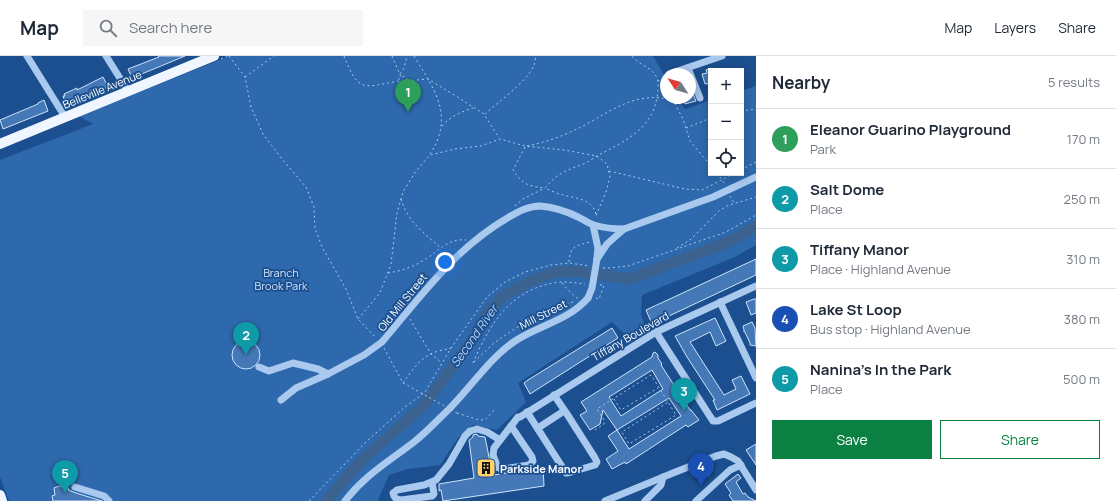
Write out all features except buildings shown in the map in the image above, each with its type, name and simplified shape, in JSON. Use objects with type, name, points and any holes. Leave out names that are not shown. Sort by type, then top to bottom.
[{"type":"main road","name":"Belleville Avenue","points":[[0,144],[128,91],[216,58]]},
{"type":"main road","points":[[0,495],[2,501]]},
{"type":"street","points":[[27,56],[64,118]]},
{"type":"street","points":[[106,56],[128,91]]},
{"type":"street","points":[[688,68],[722,56]]},
{"type":"street","points":[[696,88],[700,98]]},
{"type":"street","points":[[597,259],[607,244],[624,229],[714,197],[756,178]]},
{"type":"street","name":"Old Mill Street","points":[[281,400],[296,388],[328,374],[381,344],[444,268],[476,240],[517,212],[537,206],[568,213],[593,225],[624,229]]},
{"type":"street","points":[[591,298],[598,248],[593,225]]},
{"type":"street","name":"Tiffany Boulevard","points":[[519,419],[533,459],[529,465],[503,469],[497,466],[493,455],[493,450],[519,419],[554,395],[656,332],[756,286]]},
{"type":"street","name":"Mill Street","points":[[345,501],[367,476],[415,441],[444,414],[498,355],[515,341],[568,315],[591,298]]},
{"type":"street","points":[[720,302],[756,378]]},
{"type":"street","points":[[656,332],[711,420],[714,421],[756,403]]},
{"type":"street","points":[[259,367],[269,371],[293,363],[318,369],[328,374]]},
{"type":"street","points":[[519,419],[533,421],[566,473],[595,465],[595,458],[554,395]]},
{"type":"street","points":[[538,428],[564,411]]},
{"type":"street","points":[[432,482],[434,494],[432,496],[401,500],[396,499],[393,493],[397,490],[424,486],[432,482],[436,480],[449,464],[465,436],[470,431],[477,430],[487,432],[500,440]]},
{"type":"street","points":[[605,501],[724,454],[731,457],[741,465],[756,490]]},
{"type":"street","points":[[696,501],[730,470],[741,465]]},
{"type":"street","points":[[644,501],[661,485],[663,477]]},
{"type":"street","points":[[75,487],[104,496],[109,501]]},
{"type":"path","points":[[216,58],[228,56],[245,77],[251,107],[263,134],[306,187],[314,206],[315,228],[322,247],[346,289],[358,319],[386,349],[403,383],[457,413],[472,418],[485,420],[495,409]]},
{"type":"path","points":[[245,77],[274,56]]},
{"type":"path","points":[[344,56],[354,77],[360,85],[370,86],[399,81]]},
{"type":"path","points":[[392,56],[401,77],[399,81]]},
{"type":"path","points":[[400,74],[404,68],[407,56]]},
{"type":"path","points":[[358,319],[380,293],[391,264],[397,213],[403,192],[416,171],[430,155],[438,142],[442,126],[442,113],[436,95],[414,56]]},
{"type":"path","points":[[484,114],[528,74],[534,66],[536,56]]},
{"type":"path","points":[[632,56],[649,69],[660,82]]},
{"type":"path","points":[[401,77],[406,78],[407,81],[428,79],[484,114],[500,139]]},
{"type":"path","points":[[512,209],[523,199],[545,188],[556,177],[567,170],[588,162],[636,133],[651,117],[655,106],[658,84],[657,78]]},
{"type":"path","points":[[399,81],[400,85],[403,86],[407,102]]},
{"type":"path","points":[[403,86],[406,85],[407,81]]},
{"type":"path","points":[[403,90],[409,92],[409,96],[406,98]]},
{"type":"path","points":[[403,90],[400,93],[400,96],[402,98],[406,98]]},
{"type":"path","points":[[525,146],[549,141],[575,130],[627,102],[648,98],[660,98]]},
{"type":"path","points":[[675,104],[690,141],[708,162]]},
{"type":"path","points":[[442,126],[447,120],[457,114],[474,108]]},
{"type":"path","points":[[744,111],[756,109]]},
{"type":"path","points":[[686,128],[708,119]]},
{"type":"path","points":[[430,155],[455,149],[481,146],[500,139],[525,146],[564,150],[597,156],[607,164],[610,177],[606,192],[593,225]]},
{"type":"path","points":[[525,146],[513,170],[519,180],[529,186],[545,188],[559,194],[588,202],[594,207],[597,214]]},
{"type":"path","points":[[744,168],[756,162]]},
{"type":"path","points":[[609,171],[685,189],[702,190],[729,176]]},
{"type":"path","points":[[720,176],[723,179],[734,203]]},
{"type":"path","points":[[675,250],[690,240],[720,210],[734,203],[756,197]]},
{"type":"path","points":[[401,198],[403,207],[418,229],[442,248]]},
{"type":"path","points":[[608,268],[628,266],[726,232],[756,215]]},
{"type":"path","points":[[388,274],[424,261],[449,242],[461,239],[476,240]]},
{"type":"path","points":[[569,263],[570,255],[574,247],[582,243],[592,241]]},
{"type":"path","points":[[309,501],[367,441],[405,407],[425,392],[451,348],[487,297],[504,282],[525,272],[551,265],[569,263],[584,265]]},
{"type":"path","points":[[562,282],[578,300],[516,328],[494,343],[473,363],[480,347],[503,310],[518,297],[534,289],[562,282],[590,284]]},
{"type":"path","points":[[591,298],[600,299],[604,285],[597,285]]},
{"type":"path","points":[[407,313],[431,354],[438,361],[443,363]]},
{"type":"path","points":[[403,383],[414,368],[431,354],[451,348]]},
{"type":"path","points":[[595,430],[604,424],[604,420],[596,409],[651,375],[659,387],[676,415],[629,444],[622,432],[668,402]]},
{"type":"path","points":[[614,398],[621,410],[659,387]]},
{"type":"green space","name":"Branch Brook Park","points":[[230,56],[653,56],[660,68],[660,104],[682,104],[685,109],[708,101],[708,176],[744,176],[744,90],[756,86],[756,245],[735,257],[642,295],[641,315],[646,329],[626,335],[612,322],[518,383],[526,402],[497,430],[473,425],[458,438],[440,465],[408,469],[389,475],[378,500],[379,501],[9,501],[0,477],[0,160],[93,124],[79,116]]},
{"type":"waterway","name":"Second River","points":[[326,501],[362,460],[424,405],[471,342],[486,315],[503,296],[529,282],[552,273],[574,271],[630,279],[731,241],[756,226]]},
{"type":"place","name":"Eleanor Guarino Playground","points":[[408,112]]},
{"type":"place","name":"Salt Dome","points":[[246,355]]},
{"type":"place","name":"Tiffany Manor","points":[[684,411]]},
{"type":"place","name":"Parkside Manor","points":[[486,468]]},
{"type":"place","name":"Lake St Loop","points":[[701,486]]},
{"type":"place","name":"Nanina's In the Park","points":[[65,493]]}]
